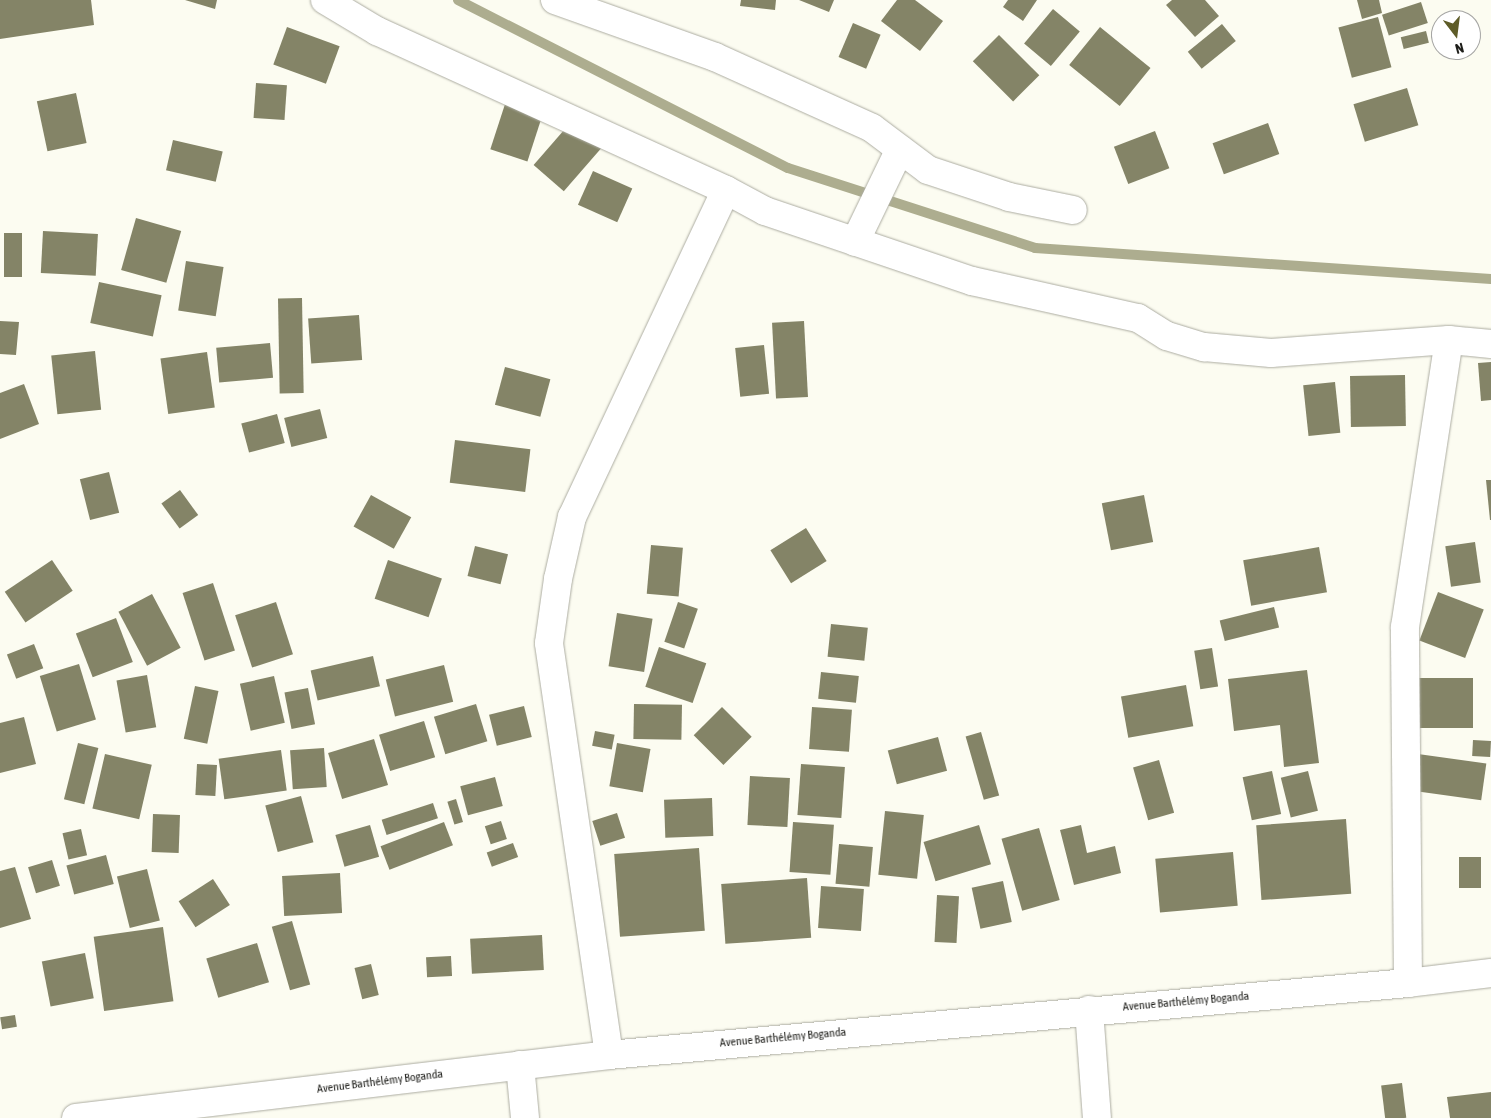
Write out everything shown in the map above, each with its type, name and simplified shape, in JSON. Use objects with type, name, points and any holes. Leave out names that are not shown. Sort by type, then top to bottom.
[{"type":"street","points":[[325,0],[377,31],[726,190],[766,211],[972,281],[1138,318],[1167,336],[1204,347],[1271,353],[1449,340],[1491,344]]},
{"type":"street","points":[[555,0],[715,57],[872,128],[928,170],[1009,197],[1073,210]]},
{"type":"street","points":[[855,242],[900,150]]},
{"type":"street","points":[[609,1055],[549,643],[558,579],[572,517],[726,190]]},
{"type":"street","points":[[1408,983],[1405,627],[1449,340]]},
{"type":"street","name":"Avenue Barthélémy Boganda","points":[[76,1118],[609,1055],[1089,1010],[1408,983],[1491,973]]},
{"type":"street","points":[[1089,1010],[1098,1118]]},
{"type":"street","points":[[520,1065],[525,1118]]},
{"type":"building","points":[[0,0],[91,0],[94,25],[0,39]]},
{"type":"building","points":[[185,0],[217,0],[215,9]]},
{"type":"building","points":[[741,0],[776,0],[775,10],[740,6]]},
{"type":"building","points":[[799,0],[834,0],[829,12]]},
{"type":"building","points":[[897,0],[915,0],[943,21],[920,51],[881,21]]},
{"type":"building","points":[[1008,0],[1037,0],[1023,21],[1003,7]]},
{"type":"building","points":[[1172,0],[1205,0],[1219,16],[1195,37],[1166,5]]},
{"type":"building","points":[[1357,0],[1379,0],[1382,13],[1362,19]]},
{"type":"building","points":[[1421,2],[1428,23],[1389,36],[1382,15]]},
{"type":"building","points":[[1053,9],[1080,31],[1051,66],[1024,43]]},
{"type":"building","points":[[1378,17],[1391,67],[1352,78],[1338,28]]},
{"type":"building","points":[[853,23],[881,35],[866,69],[839,57]]},
{"type":"building","points":[[1222,24],[1236,41],[1202,69],[1188,52]]},
{"type":"building","points":[[287,27],[340,46],[326,84],[273,65]]},
{"type":"building","points":[[1100,27],[1151,68],[1120,106],[1069,65]]},
{"type":"building","points":[[1426,31],[1429,43],[1404,49],[1401,37]]},
{"type":"building","points":[[999,35],[1039,75],[1013,101],[973,61]]},
{"type":"building","points":[[256,83],[287,85],[284,120],[254,118]]},
{"type":"building","points":[[1407,88],[1418,125],[1365,142],[1353,104]]},
{"type":"building","points":[[76,93],[87,143],[47,151],[37,101]]},
{"type":"building","points":[[507,98],[544,110],[527,161],[490,149]]},
{"type":"building","points":[[571,122],[601,148],[564,191],[534,165]]},
{"type":"building","points":[[1268,123],[1279,154],[1224,174],[1213,143]]},
{"type":"building","points":[[1155,131],[1169,168],[1128,184],[1114,147]]},
{"type":"building","points":[[173,140],[223,151],[216,182],[166,170]]},
{"type":"building","points":[[593,171],[632,188],[617,222],[578,205]]},
{"type":"building","points":[[136,218],[181,231],[166,283],[121,270]]},
{"type":"building","points":[[43,231],[98,234],[96,276],[41,273]]},
{"type":"building","points":[[4,233],[22,233],[22,277],[4,277]]},
{"type":"building","points":[[186,261],[224,267],[216,316],[178,310]]},
{"type":"building","points":[[99,282],[162,295],[153,336],[90,323]]},
{"type":"building","points":[[278,298],[302,298],[304,393],[280,393]]},
{"type":"building","points":[[359,315],[362,360],[311,363],[308,319]]},
{"type":"building","points":[[0,321],[19,322],[16,355],[0,354]]},
{"type":"building","points":[[804,321],[808,397],[776,399],[772,323]]},
{"type":"building","points":[[270,343],[273,378],[219,383],[216,348]]},
{"type":"building","points":[[764,345],[769,394],[740,397],[735,348]]},
{"type":"building","points":[[95,351],[101,410],[57,414],[51,356]]},
{"type":"building","points":[[207,352],[215,407],[168,414],[160,359]]},
{"type":"building","points":[[1491,362],[1491,400],[1481,401],[1478,363]]},
{"type":"building","points":[[505,367],[550,379],[540,417],[495,405]]},
{"type":"building","points":[[1405,375],[1406,426],[1351,427],[1350,376]]},
{"type":"building","points":[[1335,382],[1340,433],[1309,436],[1303,385]]},
{"type":"building","points":[[24,384],[39,424],[0,439],[0,393]]},
{"type":"building","points":[[320,409],[327,438],[291,447],[284,418]]},
{"type":"building","points":[[277,414],[285,443],[249,453],[241,424]]},
{"type":"building","points":[[455,440],[530,449],[525,492],[450,483]]},
{"type":"building","points":[[109,472],[119,513],[90,520],[80,479]]},
{"type":"building","points":[[1486,480],[1491,480],[1491,520],[1490,520]]},
{"type":"building","points":[[180,490],[198,515],[180,529],[161,504]]},
{"type":"building","points":[[371,495],[411,517],[394,549],[354,526]]},
{"type":"building","points":[[1144,495],[1153,542],[1111,550],[1102,503]]},
{"type":"building","points":[[806,528],[827,561],[791,583],[770,550]]},
{"type":"building","points":[[1475,542],[1481,583],[1451,587],[1445,546]]},
{"type":"building","points":[[651,545],[683,548],[679,597],[647,594]]},
{"type":"building","points":[[475,546],[508,554],[500,584],[468,576]]},
{"type":"building","points":[[1319,547],[1327,592],[1251,606],[1243,560]]},
{"type":"building","points":[[52,560],[73,591],[25,623],[5,592]]},
{"type":"building","points":[[388,560],[442,579],[429,617],[375,599]]},
{"type":"building","points":[[213,583],[235,651],[205,660],[183,593]]},
{"type":"building","points":[[1438,592],[1484,610],[1465,658],[1419,641]]},
{"type":"building","points":[[152,594],[181,648],[147,666],[118,612]]},
{"type":"building","points":[[276,602],[293,654],[252,668],[235,615]]},
{"type":"building","points":[[678,602],[698,609],[684,649],[664,642]]},
{"type":"building","points":[[1274,607],[1279,627],[1225,641],[1220,621]]},
{"type":"building","points":[[617,613],[653,619],[644,672],[609,666]]},
{"type":"building","points":[[116,618],[133,662],[93,677],[76,633]]},
{"type":"building","points":[[831,624],[868,628],[864,661],[828,657]]},
{"type":"building","points":[[34,644],[43,668],[16,679],[7,654]]},
{"type":"building","points":[[659,647],[706,663],[693,703],[645,687]]},
{"type":"building","points":[[1212,648],[1218,687],[1200,689],[1194,651]]},
{"type":"building","points":[[373,656],[380,686],[318,701],[311,670]]},
{"type":"building","points":[[79,664],[96,719],[57,731],[40,676]]},
{"type":"building","points":[[444,665],[453,702],[395,716],[386,680]]},
{"type":"building","points":[[1307,670],[1319,763],[1284,767],[1280,725],[1234,731],[1228,679]]},
{"type":"building","points":[[821,672],[859,676],[856,703],[818,699]]},
{"type":"building","points":[[147,675],[156,727],[126,733],[116,680]]},
{"type":"building","points":[[274,676],[285,723],[251,731],[240,684]]},
{"type":"building","points":[[1419,678],[1473,678],[1473,728],[1419,728]]},
{"type":"building","points":[[1186,685],[1193,726],[1128,738],[1121,696]]},
{"type":"building","points":[[195,686],[218,691],[207,744],[184,739]]},
{"type":"building","points":[[308,688],[315,724],[292,729],[284,693]]},
{"type":"building","points":[[476,704],[487,741],[445,754],[434,717]]},
{"type":"building","points":[[634,704],[682,705],[681,740],[633,739]]},
{"type":"building","points":[[524,706],[532,737],[497,746],[489,715]]},
{"type":"building","points":[[722,707],[752,737],[723,765],[694,735]]},
{"type":"building","points":[[812,707],[852,710],[849,752],[809,749]]},
{"type":"building","points":[[24,717],[36,764],[0,773],[0,723]]},
{"type":"building","points":[[424,721],[435,757],[390,771],[379,735]]},
{"type":"building","points":[[595,731],[615,735],[612,750],[592,746]]},
{"type":"building","points":[[981,732],[999,795],[984,800],[966,736]]},
{"type":"building","points":[[938,737],[947,771],[897,784],[888,750]]},
{"type":"building","points":[[374,739],[388,785],[342,799],[328,753]]},
{"type":"building","points":[[1473,740],[1491,741],[1490,757],[1472,756]]},
{"type":"building","points":[[78,743],[98,748],[84,804],[64,799]]},
{"type":"building","points":[[617,743],[650,749],[643,792],[609,786]]},
{"type":"building","points":[[324,748],[327,787],[293,789],[290,750]]},
{"type":"building","points":[[281,750],[287,791],[224,799],[219,759]]},
{"type":"building","points":[[105,754],[152,765],[139,819],[92,809]]},
{"type":"building","points":[[1418,754],[1486,764],[1481,800],[1413,791]]},
{"type":"building","points":[[1159,760],[1174,813],[1148,820],[1133,767]]},
{"type":"building","points":[[197,764],[217,765],[215,796],[195,795]]},
{"type":"building","points":[[801,764],[845,767],[841,818],[797,815]]},
{"type":"building","points":[[1272,771],[1281,814],[1252,820],[1243,777]]},
{"type":"building","points":[[1308,771],[1318,811],[1291,818],[1281,778]]},
{"type":"building","points":[[750,776],[790,778],[787,827],[747,825]]},
{"type":"building","points":[[495,777],[503,806],[468,815],[460,786]]},
{"type":"building","points":[[301,796],[313,842],[278,852],[265,806]]},
{"type":"building","points":[[712,798],[713,836],[665,838],[664,800]]},
{"type":"building","points":[[456,799],[463,822],[454,825],[447,802]]},
{"type":"building","points":[[433,803],[438,818],[387,835],[382,820]]},
{"type":"building","points":[[885,811],[924,815],[917,879],[878,875]]},
{"type":"building","points":[[617,813],[625,838],[600,846],[592,821]]},
{"type":"building","points":[[153,814],[180,815],[179,853],[152,852]]},
{"type":"building","points":[[1346,819],[1351,894],[1261,900],[1256,825]]},
{"type":"building","points":[[501,821],[507,839],[491,844],[485,826]]},
{"type":"building","points":[[444,822],[453,845],[389,870],[381,846]]},
{"type":"building","points":[[793,822],[834,825],[830,875],[790,872]]},
{"type":"building","points":[[370,825],[379,857],[344,867],[335,835]]},
{"type":"building","points":[[979,825],[991,864],[936,881],[924,842]]},
{"type":"building","points":[[1081,825],[1087,853],[1115,846],[1121,873],[1074,885],[1060,830]]},
{"type":"building","points":[[1039,828],[1060,900],[1022,911],[1002,839]]},
{"type":"building","points":[[81,829],[87,855],[69,860],[62,833]]},
{"type":"building","points":[[513,843],[518,857],[492,867],[487,853]]},
{"type":"building","points":[[839,844],[873,847],[869,887],[836,884]]},
{"type":"building","points":[[699,848],[705,931],[620,937],[614,854]]},
{"type":"building","points":[[1233,852],[1238,906],[1160,913],[1155,859]]},
{"type":"building","points":[[106,855],[114,884],[74,895],[66,866]]},
{"type":"building","points":[[1459,857],[1481,857],[1481,888],[1459,888]]},
{"type":"building","points":[[52,860],[60,886],[36,893],[28,867]]},
{"type":"building","points":[[15,867],[31,919],[0,928],[0,871]]},
{"type":"building","points":[[147,869],[160,920],[130,928],[117,876]]},
{"type":"building","points":[[340,873],[342,913],[284,916],[282,876]]},
{"type":"building","points":[[807,878],[811,938],[725,944],[721,884]]},
{"type":"building","points":[[213,879],[230,905],[195,927],[179,901]]},
{"type":"building","points":[[1003,881],[1012,922],[980,929],[972,888]]},
{"type":"building","points":[[821,886],[864,889],[861,931],[818,928]]},
{"type":"building","points":[[937,895],[959,896],[957,943],[935,942]]},
{"type":"building","points":[[292,921],[310,984],[290,990],[272,927]]},
{"type":"building","points":[[163,927],[173,1001],[104,1011],[94,937]]},
{"type":"building","points":[[542,935],[544,970],[472,974],[470,939]]},
{"type":"building","points":[[257,943],[269,982],[218,998],[206,958]]},
{"type":"building","points":[[85,953],[94,998],[51,1007],[42,961]]},
{"type":"building","points":[[451,956],[452,976],[427,977],[426,957]]},
{"type":"building","points":[[371,964],[379,995],[362,999],[355,968]]},
{"type":"building","points":[[15,1015],[17,1027],[2,1029],[0,1017]]},
{"type":"building","points":[[1402,1083],[1406,1118],[1385,1118],[1381,1086]]},
{"type":"building","points":[[1491,1092],[1491,1118],[1450,1118],[1447,1097]]},
{"type":"waterway","points":[[458,0],[788,168],[1035,248],[1491,279]]}]
